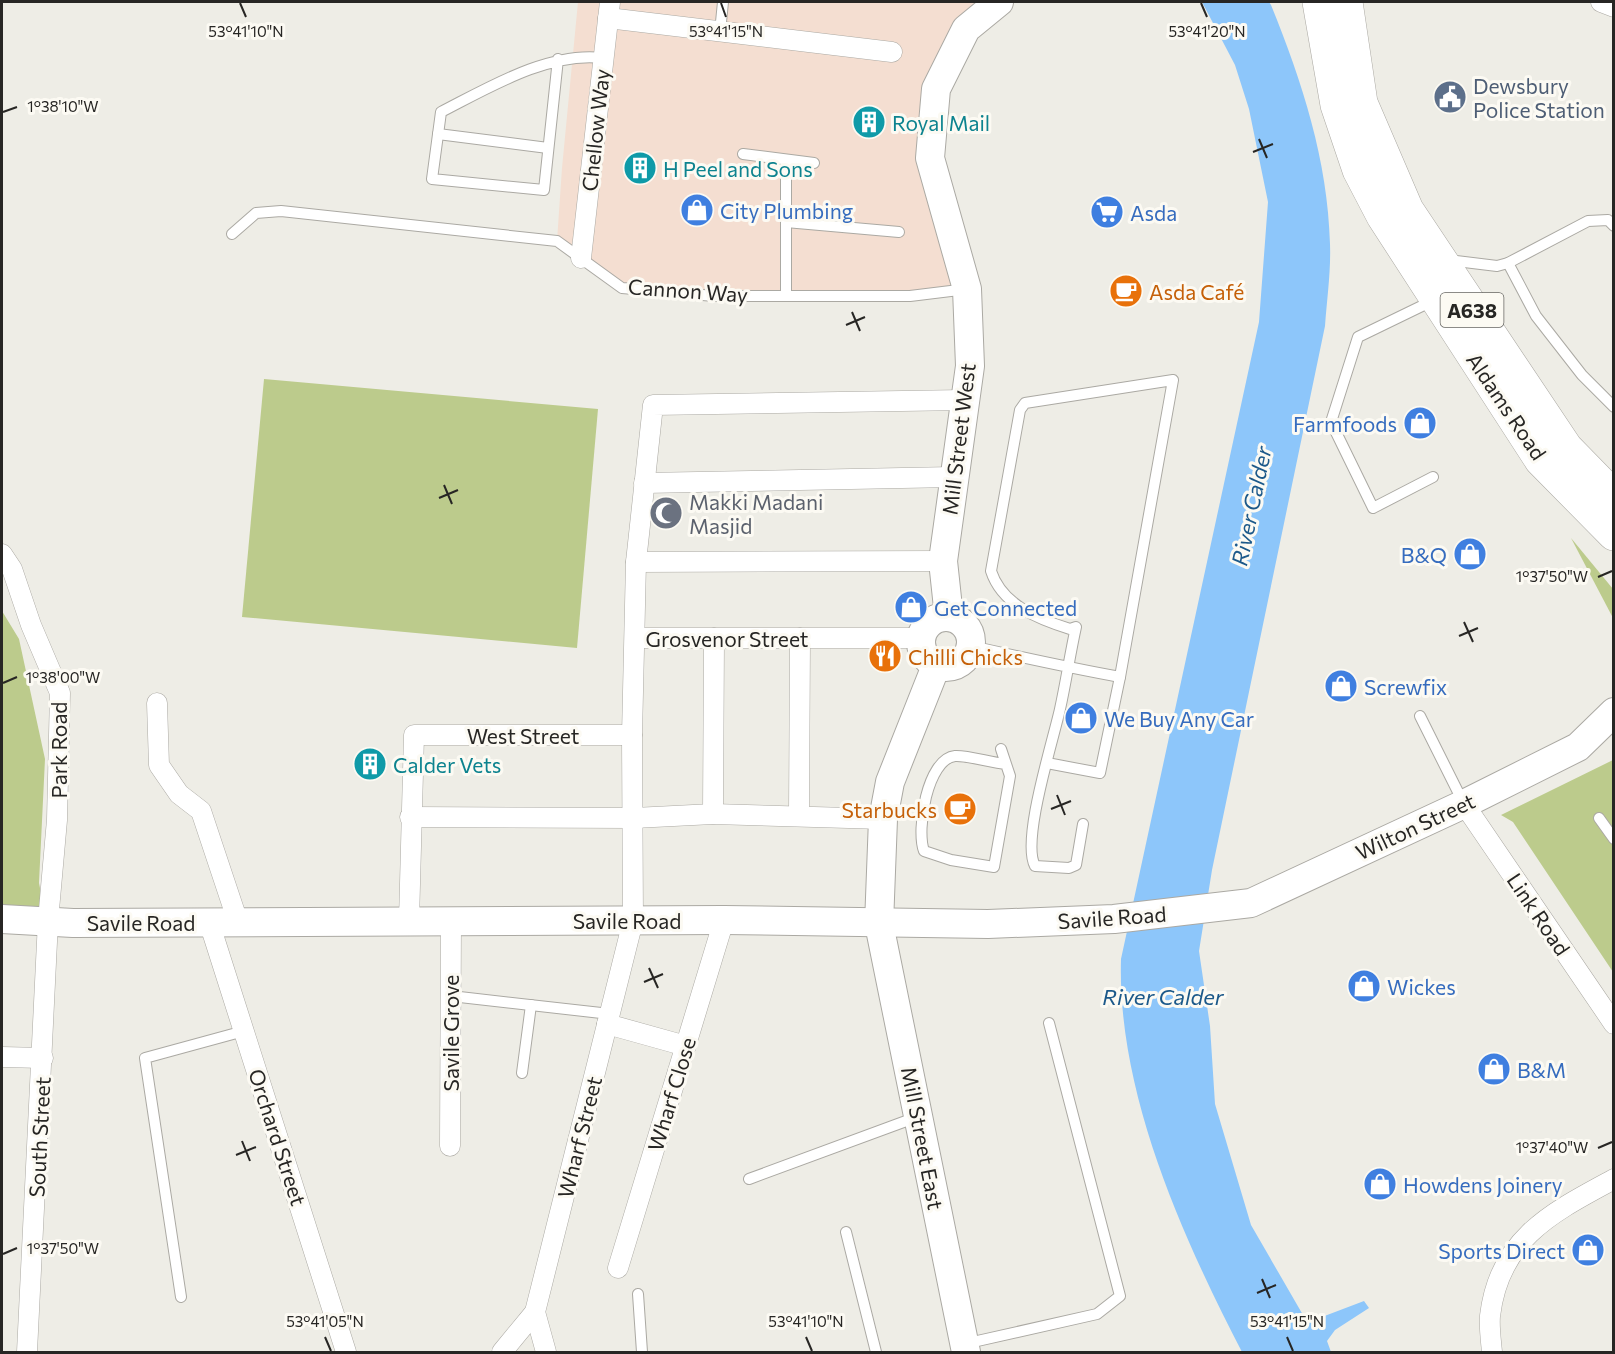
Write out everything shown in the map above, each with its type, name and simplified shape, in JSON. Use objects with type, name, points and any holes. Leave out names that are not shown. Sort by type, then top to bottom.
[{"type":"highway","name":"A638","points":[[1319,2],[1349,104]]},
{"type":"highway","name":"A638","points":[[1346,2],[1349,104]]},
{"type":"highway","name":"Aldams Road","points":[[1349,104],[1407,210],[1566,448],[1614,497]]},
{"type":"highway","name":"Aldams Road","points":[[1349,104],[1364,180],[1383,216],[1541,460],[1614,534]]},
{"type":"main road","name":"Mill Street West","points":[[949,617],[943,561],[970,366],[967,289],[930,158],[936,89],[966,29],[999,2]]},
{"type":"main road","points":[[949,617],[963,624],[968,630],[971,646],[964,660],[958,664],[951,667],[936,666],[923,652],[921,638],[929,624],[949,617]]},
{"type":"main road","points":[[879,924],[883,819],[890,782],[936,666]]},
{"type":"main road","name":"Wilton Street","points":[[1578,747],[1614,712]]},
{"type":"main road","name":"Wilton Street","points":[[1251,903],[1614,732]]},
{"type":"main road","name":"Savile Road","points":[[2,919],[209,922],[724,920],[879,924],[1114,919],[1251,903]]},
{"type":"main road","name":"Mill Street East","points":[[879,924],[965,1348]]},
{"type":"street","points":[[1600,2],[1614,6]]},
{"type":"street","points":[[609,10],[720,32],[892,52]]},
{"type":"street","name":"Chellow Way","points":[[581,258],[609,10]]},
{"type":"street","points":[[635,638],[636,562],[653,405],[964,400]]},
{"type":"street","points":[[644,483],[953,477]]},
{"type":"street","name":"Park Road","points":[[2,554],[12,569],[31,625],[60,693],[57,820],[48,921]]},
{"type":"street","points":[[636,562],[943,561]]},
{"type":"street","name":"Grosvenor Street","points":[[633,921],[635,638],[921,638]]},
{"type":"street","points":[[713,814],[714,638]]},
{"type":"street","points":[[799,816],[800,638]]},
{"type":"street","points":[[157,703],[159,765],[179,794],[201,811],[238,922]]},
{"type":"street","name":"West Street","points":[[410,817],[414,735],[633,735]]},
{"type":"street","name":"Link Road","points":[[1464,804],[1614,1024]]},
{"type":"street","points":[[409,921],[410,817],[634,818],[713,814],[883,819]]},
{"type":"street","name":"Savile Grove","points":[[450,1146],[451,920]]},
{"type":"street","name":"Wharf Close","points":[[618,1268],[724,920]]},
{"type":"street","name":"South Street","points":[[27,1353],[48,921]]},
{"type":"street","name":"Wharf Street","points":[[546,1353],[535,1312],[633,921]]},
{"type":"street","name":"Orchard Street","points":[[209,922],[346,1353]]},
{"type":"street","points":[[609,1019],[686,1046]]},
{"type":"street","points":[[2,1057],[43,1058]]},
{"type":"street","points":[[1492,1353],[1490,1317],[1495,1295],[1518,1244],[1542,1221],[1571,1200],[1614,1179]]},
{"type":"street","points":[[502,1353],[535,1312]]},
{"type":"lane","points":[[720,32],[723,2]]},
{"type":"lane","points":[[558,59],[544,190],[432,180],[441,112],[558,59],[584,56],[603,58]]},
{"type":"lane","points":[[438,134],[548,148]]},
{"type":"lane","points":[[742,154],[814,163]]},
{"type":"lane","points":[[786,160],[786,295]]},
{"type":"lane","name":"Cannon Way","points":[[232,234],[256,213],[281,211],[557,241],[622,288],[714,296],[910,296],[967,289]]},
{"type":"lane","points":[[1439,259],[1497,266],[1508,263],[1588,221],[1608,220],[1614,226]]},
{"type":"lane","points":[[786,222],[898,232]]},
{"type":"lane","points":[[1508,263],[1536,316],[1582,375],[1614,406]]},
{"type":"lane","points":[[1433,477],[1372,508],[1331,422],[1358,337],[1426,304],[1434,295]]},
{"type":"lane","points":[[1047,763],[1100,772],[1120,677],[1173,380],[1026,403],[1020,410],[991,571],[997,587],[1038,619],[1070,629],[1076,627],[1067,667],[1047,763],[1031,841],[1030,858],[1035,866],[1069,868],[1076,865],[1083,824]]},
{"type":"lane","points":[[971,646],[1120,677]]},
{"type":"lane","points":[[1420,716],[1464,804]]},
{"type":"lane","points":[[1001,749],[1006,764],[1010,776],[994,867],[951,860],[924,851],[920,841],[922,821],[932,776],[940,763],[955,756],[1006,764]]},
{"type":"lane","points":[[1599,818],[1614,839]]},
{"type":"lane","points":[[450,996],[531,1005],[609,1019]]},
{"type":"lane","points":[[522,1073],[531,1005]]},
{"type":"lane","points":[[965,1348],[1097,1314],[1120,1296],[1049,1023]]},
{"type":"lane","points":[[181,1297],[144,1058],[244,1031]]},
{"type":"lane","points":[[749,1179],[918,1116]]},
{"type":"lane","points":[[846,1232],[876,1353]]},
{"type":"lane","points":[[638,1294],[642,1353]]},
{"type":"shaded area","points":[[578,2],[999,2],[966,29],[930,158],[952,294],[898,299],[622,288],[557,241]]},
{"type":"green space","points":[[264,379],[598,409],[577,648],[242,617]]},
{"type":"green space","points":[[1571,538],[1613,589],[1613,618]]},
{"type":"green space","points":[[2,611],[19,639],[45,759],[39,883],[45,913],[2,911]]},
{"type":"green space","points":[[1613,760],[1613,972],[1513,822],[1501,815]]},
{"type":"water","name":"River Calder","points":[[1202,2],[1269,2],[1271,5],[1303,92],[1319,152],[1328,213],[1330,264],[1325,326],[1212,870],[1199,951],[1210,1026],[1215,1104],[1251,1225],[1303,1315],[1314,1320],[1364,1301],[1369,1308],[1335,1330],[1327,1341],[1331,1352],[1242,1352],[1197,1260],[1158,1162],[1142,1111],[1130,1060],[1123,1009],[1121,959],[1259,322],[1268,202],[1249,109],[1235,65]]},
{"type":"place","name":"Dewsbury Police Station","points":[[1450,97]]},
{"type":"place","name":"Royal Mail","points":[[869,122]]},
{"type":"place","name":"H Peel and Sons","points":[[640,168]]},
{"type":"place","name":"City Plumbing","points":[[697,210]]},
{"type":"place","name":"Asda","points":[[1107,212]]},
{"type":"place","name":"Asda Café","points":[[1126,291]]},
{"type":"place","name":"Farmfoods","points":[[1420,423]]},
{"type":"place","name":"Makki Madani Masjid","points":[[666,513]]},
{"type":"place","name":"B&Q","points":[[1470,554]]},
{"type":"place","name":"Get Connected","points":[[911,607]]},
{"type":"place","name":"Chilli Chicks","points":[[885,656]]},
{"type":"place","name":"Screwfix","points":[[1341,686]]},
{"type":"place","name":"We Buy Any Car","points":[[1081,718]]},
{"type":"place","name":"Calder Vets","points":[[370,764]]},
{"type":"place","name":"Starbucks","points":[[960,809]]},
{"type":"place","name":"Wickes","points":[[1364,986]]},
{"type":"place","name":"B&M","points":[[1494,1069]]},
{"type":"place","name":"Howdens Joinery","points":[[1380,1184]]},
{"type":"place","name":"Sports Direct","points":[[1588,1250]]}]
